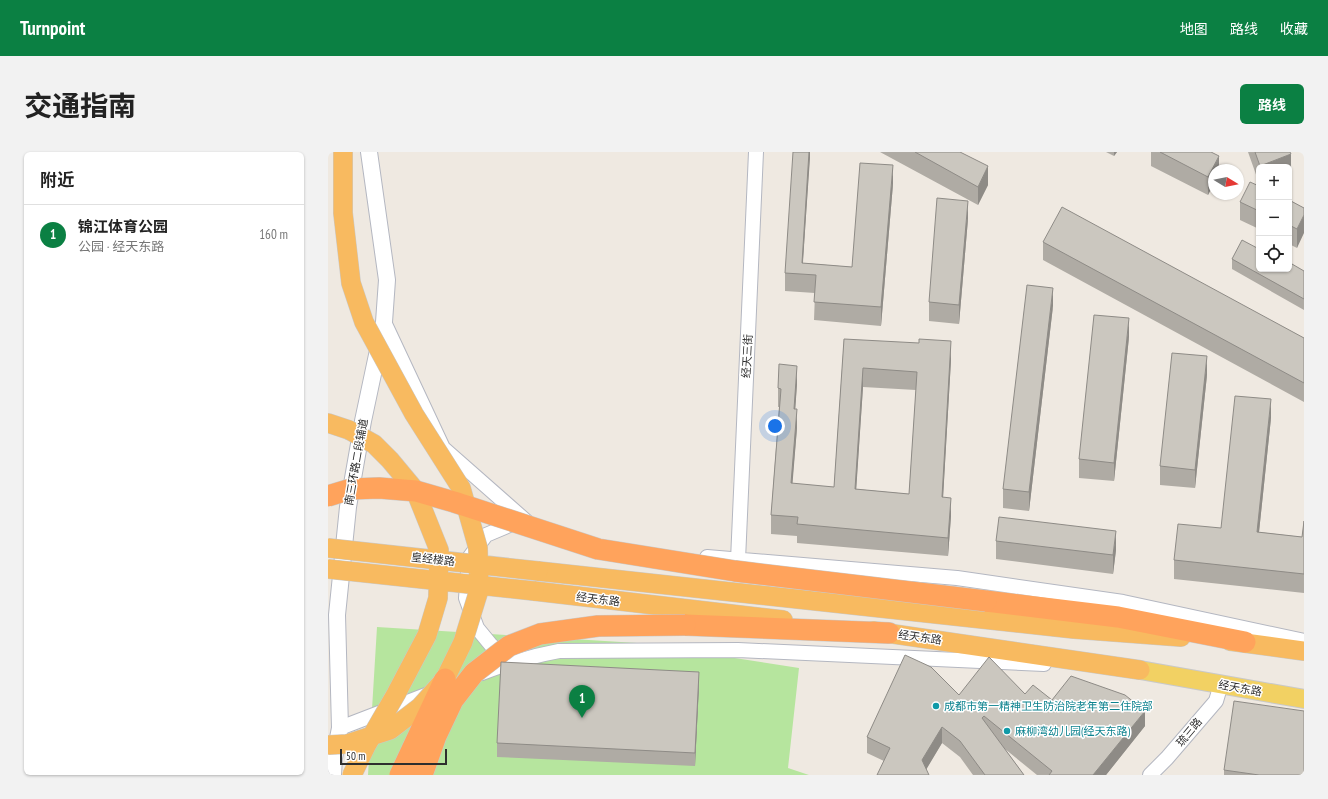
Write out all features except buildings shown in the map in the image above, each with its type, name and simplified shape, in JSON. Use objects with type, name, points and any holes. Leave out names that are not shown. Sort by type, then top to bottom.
[{"type":"highway","points":[[343,152],[343,212],[351,283],[364,322],[414,414],[461,488],[478,548],[479,590],[463,642],[400,775]]},
{"type":"highway","points":[[328,423],[349,430],[374,444],[390,460],[415,490],[439,550],[438,598],[427,635],[396,694],[366,746],[352,775]]},
{"type":"highway","points":[[328,496],[351,489],[379,488],[416,492],[454,502],[598,549],[735,570],[1118,617],[1245,642]]},
{"type":"highway","name":"皇经楼路","points":[[328,548],[538,571]]},
{"type":"highway","name":"皇经楼路","points":[[328,569],[534,591]]},
{"type":"highway","name":"经天东路","points":[[538,571],[1066,628],[1245,642],[1304,651]]},
{"type":"highway","name":"经天东路","points":[[534,591],[889,633],[1140,670]]},
{"type":"highway","points":[[422,775],[436,736],[453,700],[474,673],[510,646],[540,634],[598,626],[685,625],[889,633]]},
{"type":"highway","points":[[328,745],[347,744],[390,730],[420,708],[445,679]]},
{"type":"main road","name":"南三环路二段辅道","points":[[333,775],[334,758],[340,728],[337,615],[348,507],[363,421],[384,322],[387,280],[369,152]]},
{"type":"main road","name":"经天东路","points":[[1140,670],[1304,699]]},
{"type":"street","name":"经天三街","points":[[738,560],[756,152]]},
{"type":"street","points":[[384,322],[443,448],[523,519],[564,545],[957,578],[1123,602],[1304,641]]},
{"type":"street","points":[[511,662],[490,645],[477,628],[466,598],[469,558],[486,535],[523,519]]},
{"type":"street","points":[[340,728],[511,662],[560,651],[738,650],[997,661],[1140,670]]},
{"type":"street","name":"琉三路","points":[[1150,775],[1167,758],[1216,701],[1221,684]]},
{"type":"green space","points":[[377,627],[637,643],[799,668],[788,768],[809,775],[368,775]]},
{"type":"place","name":"成都市第一精神卫生防治院老年第二住院部","points":[[936,706]]},
{"type":"place","name":"锦江体育公园","points":[[582,718]]},
{"type":"place","name":"麻柳湾幼儿园(经天东路)","points":[[1007,731]]}]
